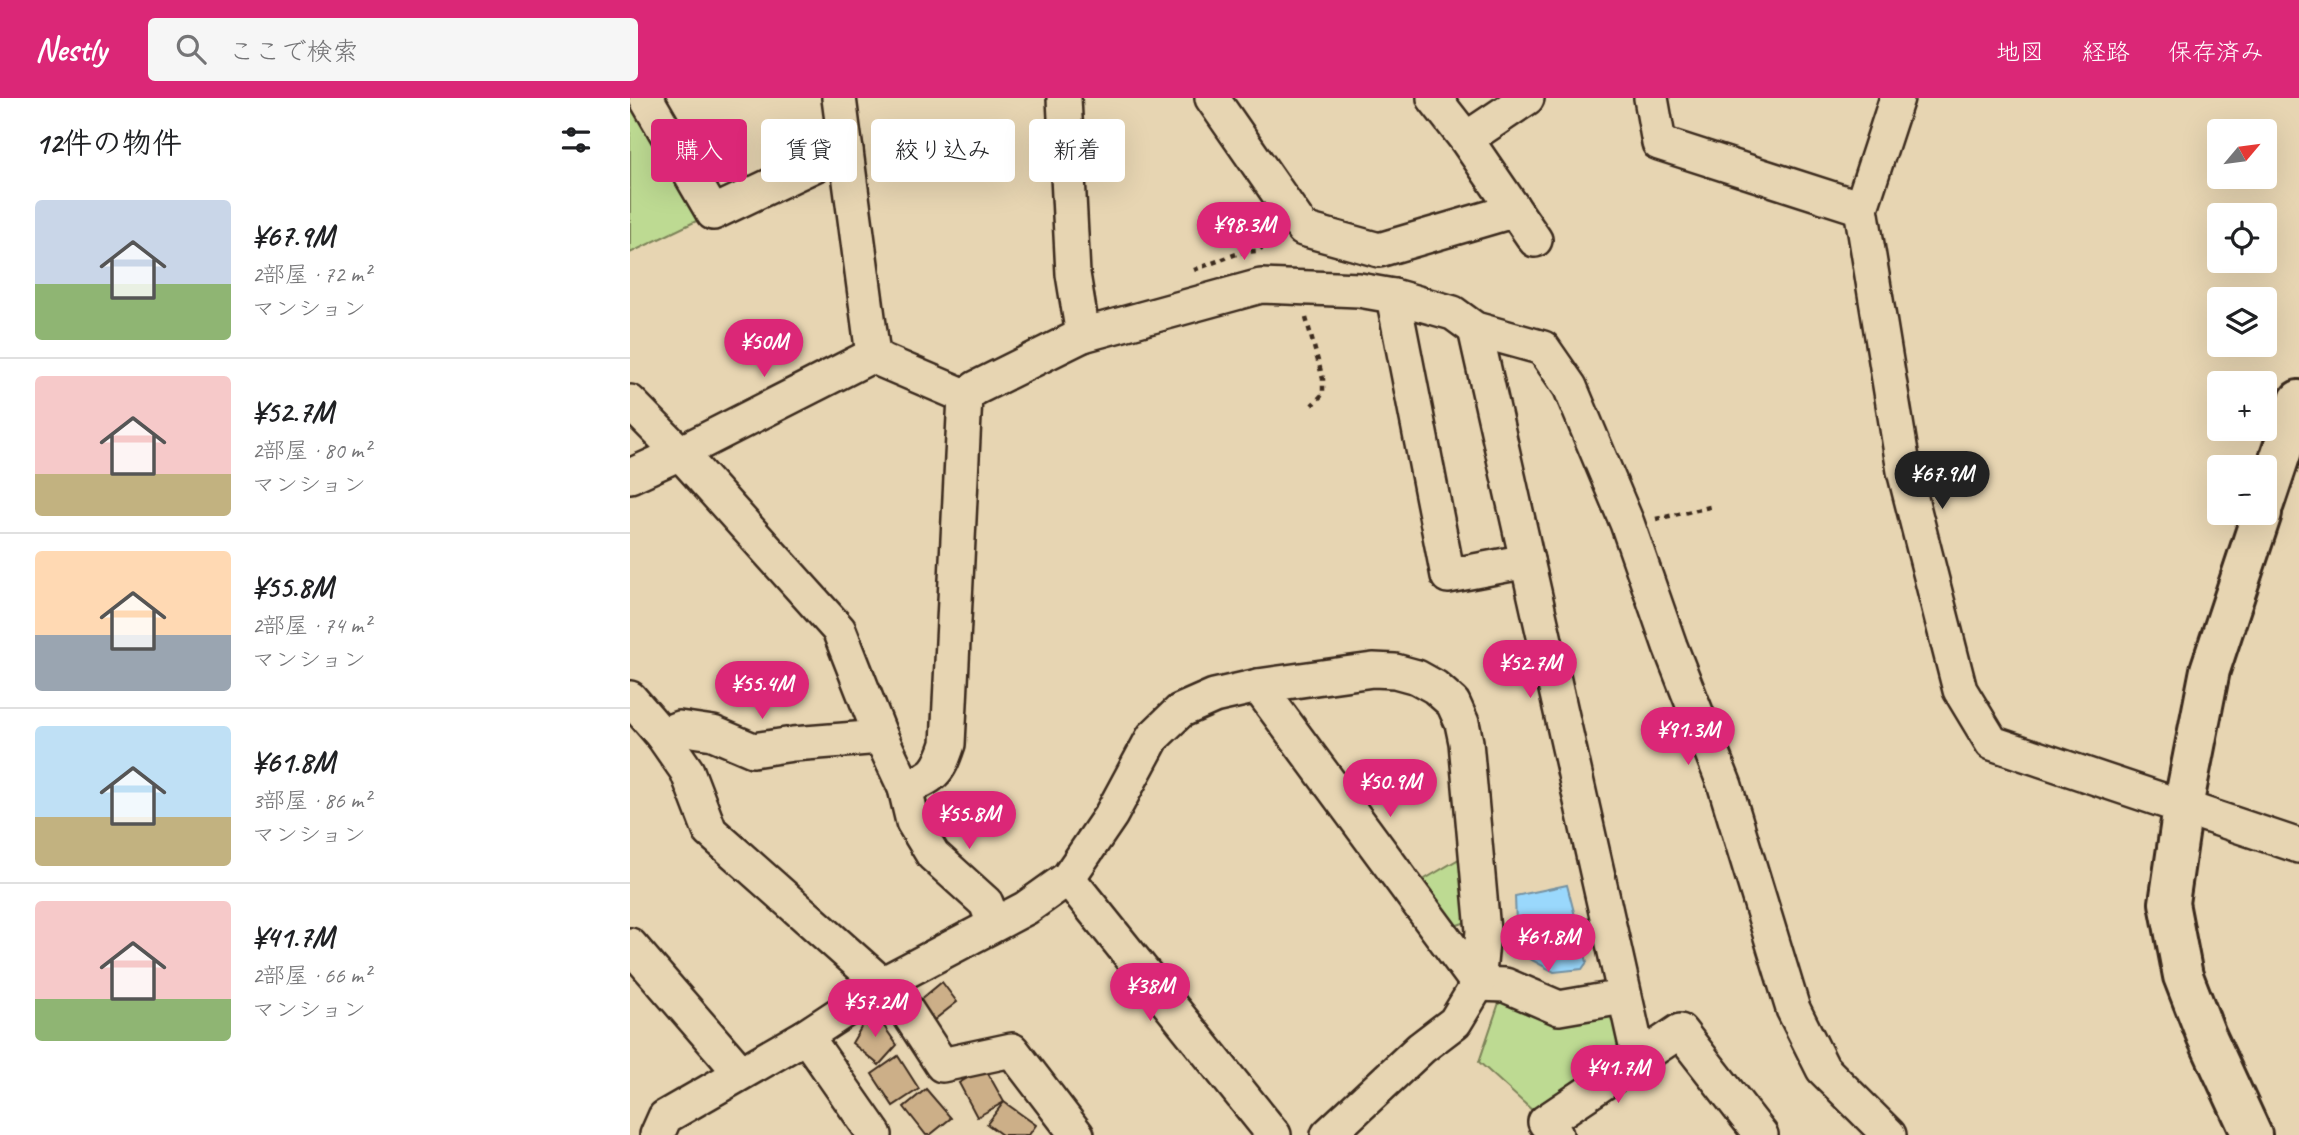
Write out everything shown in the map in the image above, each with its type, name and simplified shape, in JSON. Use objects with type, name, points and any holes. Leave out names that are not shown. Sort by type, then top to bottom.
[{"type":"street","points":[[646,98],[713,213],[778,182]]},
{"type":"street","points":[[839,98],[842,119]]},
{"type":"street","points":[[1063,98],[1073,274],[1083,335]]},
{"type":"street","points":[[1212,98],[1303,229],[1379,250],[1502,214],[1512,206]]},
{"type":"street","points":[[1434,98],[1466,139],[1535,240]]},
{"type":"street","points":[[1466,139],[1527,98]]},
{"type":"street","points":[[1651,98],[1659,143],[1861,208]]},
{"type":"street","points":[[1897,98],[1861,208],[1904,471],[1960,690],[1992,743],[2299,846]]},
{"type":"street","points":[[850,182],[873,355]]},
{"type":"street","points":[[965,396],[1083,335],[1261,286],[1359,290],[1394,296],[1453,313],[1475,329],[1543,348],[1570,387],[1627,523],[1670,646],[1725,786],[1793,1009],[1823,1069],[1889,1135]]},
{"type":"street","points":[[1394,296],[1448,576],[1527,561]]},
{"type":"street","points":[[1475,329],[1639,1059]]},
{"type":"street","points":[[873,355],[965,396]]},
{"type":"street","points":[[630,476],[873,355]]},
{"type":"street","points":[[905,788],[939,770],[948,744],[965,396]]},
{"type":"street","points":[[2277,465],[2299,400]]},
{"type":"street","points":[[630,402],[680,453],[839,630],[881,737],[905,788],[914,822],[933,855],[986,903],[994,923]]},
{"type":"street","points":[[2252,1135],[2206,1035],[2183,976],[2169,903],[2183,807],[2210,670],[2258,525]]},
{"type":"street","points":[[657,1135],[665,1117],[806,1036],[888,982],[1026,908],[1068,877],[1111,815],[1153,737],[1180,710],[1214,696],[1258,686],[1373,670],[1395,671],[1417,677],[1435,687],[1453,703],[1462,723],[1483,931],[1478,984],[1455,1022],[1421,1048],[1328,1135]]},
{"type":"street","points":[[1258,686],[1478,984]]},
{"type":"street","points":[[630,698],[687,771],[710,831],[882,984],[888,982]]},
{"type":"street","points":[[662,736],[679,728],[713,733],[753,750],[881,737]]},
{"type":"street","points":[[1068,877],[1274,1135]]},
{"type":"street","points":[[630,945],[740,1072]]},
{"type":"street","points":[[888,982],[942,1065],[1012,1050],[1077,1135]]},
{"type":"street","points":[[1478,984],[1505,985],[1559,1008],[1623,997]]},
{"type":"street","points":[[1556,1135],[1545,1122],[1680,1031],[1761,1135]]},
{"type":"street","points":[[806,1036],[875,1135]]},
{"type":"path","points":[[1298,287],[1323,379],[1323,394],[1312,405]]},
{"type":"path","points":[[1627,523],[1710,507]]},
{"type":"green space","points":[[630,98],[651,127],[651,182],[691,182],[713,213],[630,253]]},
{"type":"green space","points":[[1459,859],[1466,922],[1449,928],[1418,883]]},
{"type":"green space","points":[[1505,985],[1559,1008],[1623,997],[1639,1059],[1545,1122],[1479,1062]]},
{"type":"water","points":[[1567,885],[1587,962],[1582,969],[1554,972],[1517,952],[1515,896]]},
{"type":"building","points":[[942,982],[957,1002],[934,1020],[919,1001]]},
{"type":"building","points":[[872,1009],[897,1045],[879,1065],[852,1043]]},
{"type":"building","points":[[898,1056],[919,1089],[893,1106],[872,1074]]},
{"type":"building","points":[[985,1068],[1004,1102],[977,1117],[959,1083]]},
{"type":"building","points":[[926,1089],[951,1118],[930,1135],[926,1135],[904,1107]]},
{"type":"building","points":[[1004,1102],[1036,1125],[1029,1135],[1002,1135],[987,1124]]}]
